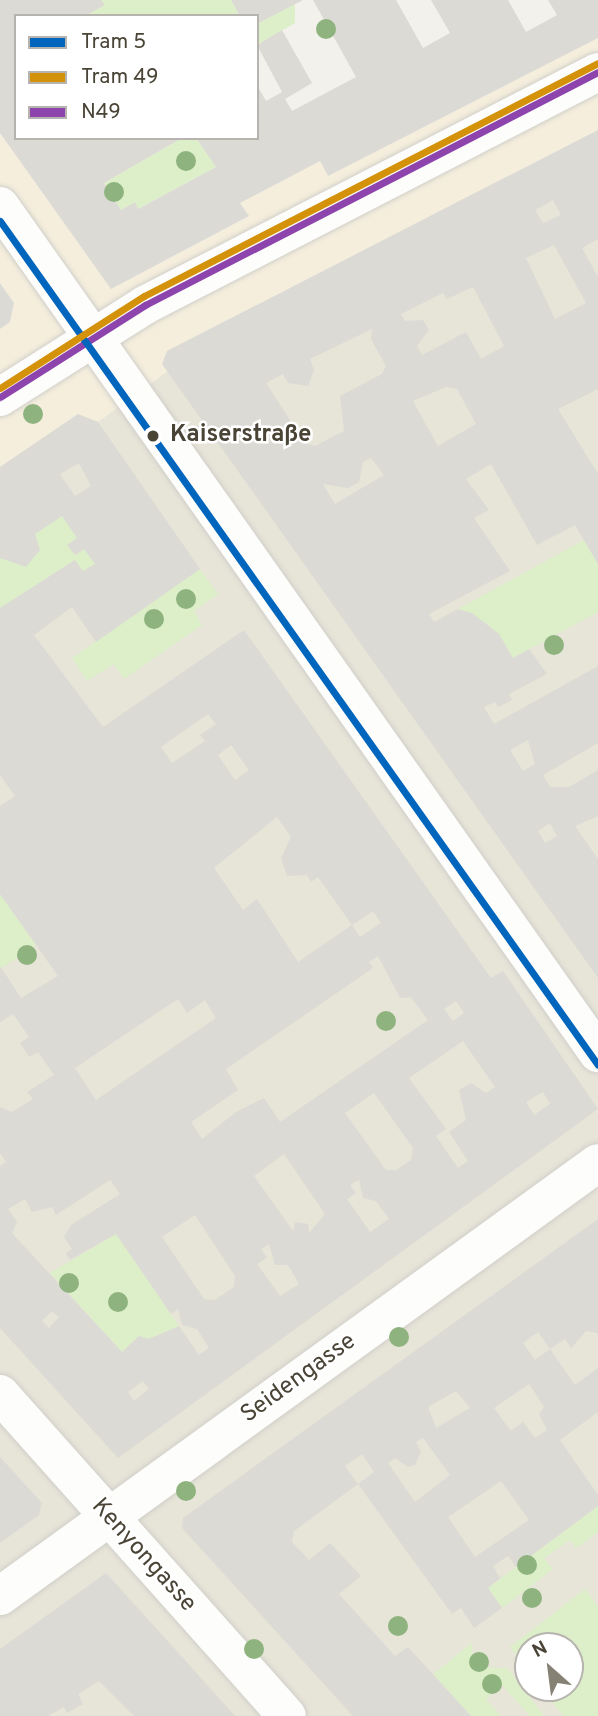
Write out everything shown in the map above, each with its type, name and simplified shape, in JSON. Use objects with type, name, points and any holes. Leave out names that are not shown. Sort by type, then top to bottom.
[{"type":"street","points":[[0,397],[91,336],[598,72]]},
{"type":"street","points":[[0,206],[598,1053]]},
{"type":"street","name":"Seidengasse","points":[[0,1596],[598,1163]]},
{"type":"street","name":"Kenyongasse","points":[[0,1394],[287,1716]]},
{"type":"shaded area","points":[[598,38],[598,130],[167,351],[162,364],[168,371],[98,422],[78,415],[0,467],[0,329],[10,322],[14,303],[0,283],[0,133],[111,289],[248,217],[240,203],[320,161],[328,176]]},
{"type":"shaded area","points":[[598,130],[598,1716],[0,1716],[0,467],[78,414],[98,421],[167,371],[162,364],[167,351]]},
{"type":"green space","points":[[101,0],[231,0],[239,14],[88,14],[104,5]]},
{"type":"green space","points":[[295,4],[295,23],[259,44],[259,23]]},
{"type":"green space","points":[[179,140],[197,140],[216,167],[138,209],[134,203],[121,210],[104,183]]},
{"type":"green space","points":[[62,516],[77,538],[68,545],[75,555],[84,549],[95,564],[83,571],[75,560],[0,608],[0,558],[26,566],[40,550],[35,534]]},
{"type":"green space","points":[[584,540],[598,564],[598,612],[513,658],[488,624],[458,609]]},
{"type":"green space","points":[[200,569],[218,594],[194,611],[202,625],[124,679],[114,664],[87,681],[72,658]]},
{"type":"green space","points":[[0,894],[36,945],[0,969]]},
{"type":"green space","points":[[116,1234],[179,1326],[149,1339],[139,1336],[122,1352],[50,1273]]},
{"type":"green space","points":[[598,1506],[598,1532],[576,1548],[570,1540],[544,1558],[553,1569],[502,1608],[488,1588]]},
{"type":"green space","points":[[585,1589],[598,1607],[598,1716],[563,1716],[552,1702],[584,1702],[584,1632],[529,1632]]},
{"type":"green space","points":[[472,1643],[473,1667],[507,1668],[514,1677],[514,1698],[502,1685],[486,1699],[501,1716],[471,1716],[433,1674]]},
{"type":"green space","points":[[517,1702],[533,1702],[544,1716],[530,1716]]},
{"type":"building","points":[[0,0],[101,0],[105,5],[89,14],[14,14],[14,140],[179,140],[104,183],[121,210],[135,202],[138,209],[216,167],[197,140],[259,140],[259,89],[266,101],[282,92],[259,49],[259,44],[282,30],[312,83],[285,99],[292,111],[356,77],[313,0],[396,0],[423,48],[450,33],[431,0],[508,0],[526,32],[557,15],[548,0],[598,0],[598,38],[328,176],[320,161],[240,203],[249,216],[111,289],[0,133]]},
{"type":"building","points":[[231,0],[303,0],[259,23],[259,14],[239,14]]},
{"type":"building","points":[[598,130],[598,239],[582,248],[598,277],[598,389],[558,409],[598,474],[598,564],[575,525],[537,545],[491,464],[466,479],[489,510],[474,518],[510,571],[429,614],[434,622],[458,609],[472,613],[499,634],[513,658],[529,649],[547,674],[509,694],[512,700],[498,707],[495,702],[484,707],[494,724],[598,666],[598,743],[543,775],[550,787],[569,787],[598,770],[598,816],[575,826],[598,859],[598,978],[162,364],[167,351]],"holes":[[[553,200],[561,215],[543,223],[535,210]],[[554,245],[586,303],[555,319],[526,258]],[[473,287],[504,346],[481,359],[466,332],[422,355],[417,346],[429,330],[423,320],[405,321],[401,314],[443,293],[447,299]],[[372,329],[371,339],[386,366],[382,374],[340,396],[344,431],[315,446],[305,443],[266,383],[283,374],[288,383],[308,386],[314,370],[310,359]],[[446,387],[457,389],[476,424],[438,446],[413,401]],[[371,458],[384,475],[335,504],[323,484],[348,488],[359,482],[363,462]],[[528,740],[535,764],[523,771],[510,750]],[[550,823],[557,836],[545,843],[538,831]]]},
{"type":"building","points":[[0,283],[14,303],[10,322],[0,329]]},
{"type":"building","points":[[78,414],[98,422],[200,569],[96,642],[72,607],[34,635],[103,727],[244,630],[491,978],[503,971],[598,1109],[118,1458],[0,1328],[0,1166],[6,1162],[0,1153],[0,1107],[12,1112],[33,1099],[27,1092],[54,1075],[38,1052],[29,1057],[20,1043],[29,1037],[13,1014],[0,1022],[0,966],[21,998],[58,976],[0,894],[0,806],[15,796],[0,775],[0,608],[75,560],[83,571],[95,564],[84,549],[75,555],[67,545],[77,538],[62,516],[35,534],[40,550],[26,567],[0,558],[0,467]],"holes":[[[79,463],[91,486],[75,496],[60,474]],[[208,714],[216,724],[200,735],[205,741],[172,763],[161,747]],[[231,745],[249,770],[235,780],[218,755]],[[277,817],[291,837],[281,858],[287,876],[307,875],[311,882],[318,877],[352,925],[298,962],[257,899],[243,910],[214,868]],[[373,911],[381,923],[360,937],[352,925]],[[378,956],[400,998],[411,997],[428,1020],[280,1122],[264,1098],[236,1112],[202,1139],[191,1122],[238,1090],[226,1069],[373,968],[369,962]],[[178,999],[187,1013],[205,1000],[216,1018],[96,1100],[75,1068]],[[456,1001],[464,1013],[453,1021],[444,1009]],[[463,1041],[495,1087],[486,1093],[471,1083],[459,1090],[466,1120],[449,1132],[468,1161],[458,1168],[436,1136],[446,1129],[409,1078]],[[543,1092],[550,1104],[534,1115],[526,1102]],[[374,1093],[413,1148],[411,1160],[396,1170],[386,1170],[345,1113]],[[284,1154],[325,1214],[309,1233],[308,1224],[295,1222],[293,1231],[254,1176]],[[110,1180],[120,1194],[71,1225],[64,1237],[72,1249],[66,1253],[70,1260],[116,1234],[171,1314],[178,1309],[182,1325],[197,1329],[209,1348],[199,1355],[179,1326],[149,1339],[139,1336],[122,1352],[12,1233],[17,1222],[8,1209],[25,1199],[32,1212],[52,1207],[56,1215]],[[359,1180],[363,1198],[376,1201],[389,1219],[370,1232],[347,1199],[356,1193],[350,1185]],[[195,1215],[235,1276],[234,1287],[215,1300],[204,1299],[162,1237]],[[269,1244],[275,1265],[288,1265],[299,1284],[280,1296],[257,1264],[267,1258],[261,1249]],[[52,1311],[59,1317],[49,1328],[42,1321]],[[143,1381],[149,1389],[134,1401],[128,1392]]]},
{"type":"building","points":[[598,1219],[598,1333],[586,1331],[571,1348],[565,1339],[550,1349],[575,1385],[598,1368],[598,1412],[560,1440],[598,1495],[598,1506],[516,1567],[508,1556],[493,1566],[500,1578],[488,1588],[502,1608],[474,1628],[461,1608],[452,1614],[358,1484],[294,1531],[292,1542],[309,1560],[330,1543],[361,1576],[339,1594],[395,1656],[408,1647],[471,1716],[353,1716],[182,1528],[183,1518]],"holes":[[[538,1332],[550,1349],[535,1360],[523,1343]],[[529,1384],[544,1407],[539,1414],[547,1430],[535,1438],[523,1422],[511,1431],[494,1408]],[[456,1391],[470,1408],[436,1428],[428,1407]],[[423,1438],[450,1475],[415,1502],[388,1463],[395,1458],[408,1467],[415,1465],[421,1452],[416,1442]],[[362,1454],[374,1472],[358,1484],[345,1466]],[[501,1481],[529,1520],[475,1557],[448,1517]]]},
{"type":"building","points":[[0,1457],[42,1503],[39,1515],[0,1543]]},
{"type":"building","points":[[106,1573],[235,1716],[134,1716],[99,1681],[78,1694],[83,1704],[67,1713],[64,1707],[48,1716],[0,1716],[0,1649]]},
{"type":"tram line","name":"49","points":[[0,388],[144,296],[598,63]]},
{"type":"tram line","name":"5","points":[[0,221],[598,1065]]},
{"type":"transit line","name":"N49","points":[[0,397],[145,305],[598,72]]},
{"type":"place","name":"Kaiserstraße","points":[[153,436]]}]
